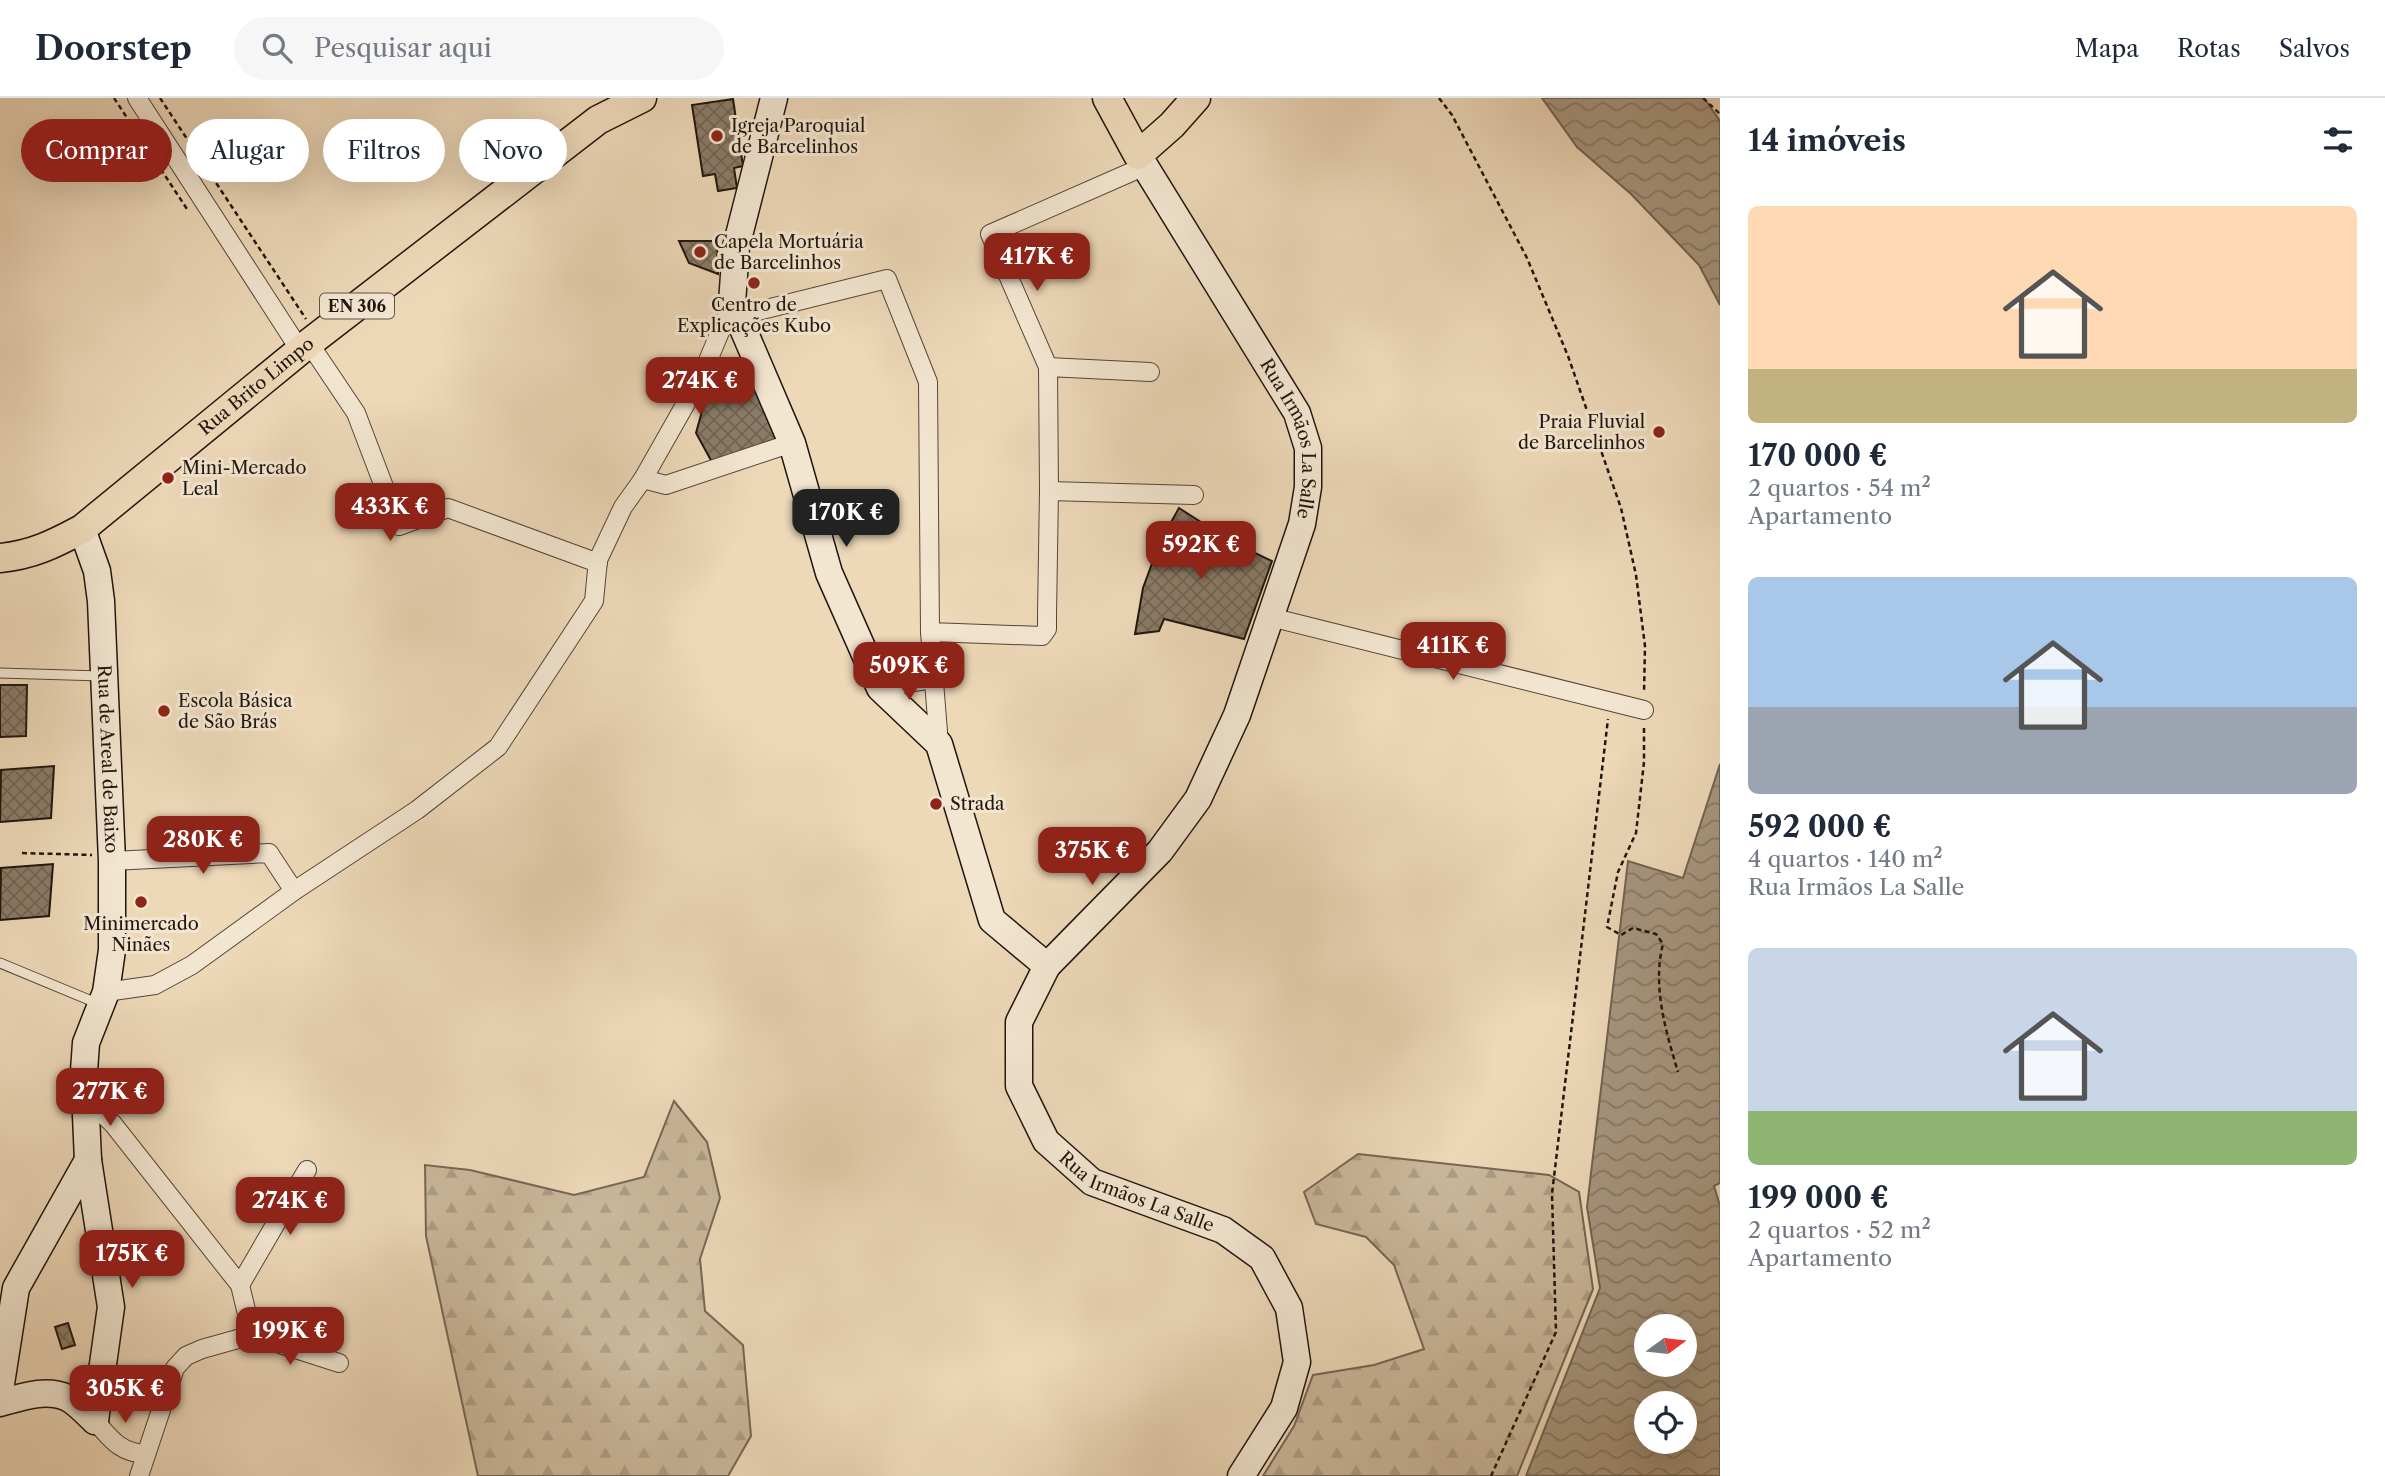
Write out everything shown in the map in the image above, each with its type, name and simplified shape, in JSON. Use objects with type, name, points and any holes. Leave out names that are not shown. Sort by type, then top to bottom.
[{"type":"main road","name":"Rua Brito Limpo","points":[[0,558],[23,556],[82,529],[309,343],[598,120],[642,98]]},
{"type":"main road","points":[[1107,98],[1141,161],[1196,98]]},
{"type":"street","points":[[774,98],[736,247],[735,309],[793,443],[829,573],[880,688],[939,744]]},
{"type":"street","points":[[138,99],[356,414],[399,526],[448,508],[598,563]]},
{"type":"street","points":[[930,632],[1042,636],[1047,629],[1048,367],[990,234],[1141,161]]},
{"type":"street","name":"Rua Irmãos La Salle","points":[[1141,161],[1284,388],[1297,413],[1307,448],[1308,487],[1302,524],[1237,715],[1198,799],[1160,852],[1047,966],[1019,1022],[1019,1086],[1046,1141],[1092,1182],[1223,1230],[1262,1258],[1289,1308],[1297,1362],[1284,1408],[1241,1476]]},
{"type":"street","points":[[735,309],[887,279],[928,382],[930,632],[939,744],[992,920],[1047,966]]},
{"type":"street","points":[[103,998],[155,985],[173,976],[417,810],[498,747],[594,601],[598,563],[623,507],[643,479],[702,375],[735,309]]},
{"type":"street","points":[[1048,367],[1150,372]]},
{"type":"street","points":[[643,479],[666,485],[793,443]]},
{"type":"street","points":[[1049,491],[1194,495]]},
{"type":"street","name":"Rua de Areal de Baixo","points":[[82,529],[97,571],[111,861],[112,950],[103,998],[86,1043],[84,1059],[88,1160],[111,1307],[94,1421]]},
{"type":"street","points":[[1270,617],[1644,710]]},
{"type":"street","points":[[880,688],[933,679]]},
{"type":"street","points":[[111,861],[269,853],[295,891]]},
{"type":"street","points":[[85,1097],[113,1124],[240,1285],[252,1335]]},
{"type":"street","points":[[0,1390],[16,1287],[88,1160]]},
{"type":"street","points":[[240,1285],[307,1170]]},
{"type":"street","points":[[139,1476],[174,1368],[186,1356],[252,1335],[340,1363]]},
{"type":"street","points":[[0,1403],[34,1394],[57,1395],[70,1399],[118,1446],[145,1454]]},
{"type":"lane","points":[[0,673],[104,676]]},
{"type":"lane","points":[[0,963],[103,998]]},
{"type":"path","points":[[114,98],[189,212]]},
{"type":"path","points":[[160,98],[309,343]]},
{"type":"path","points":[[1439,98],[1452,115],[1527,258],[1568,356],[1621,508],[1636,575],[1645,646],[1644,762],[1636,833],[1618,872],[1606,928],[1621,935],[1633,928],[1656,934],[1663,944],[1658,963],[1664,1024],[1678,1073]]},
{"type":"path","points":[[1703,98],[1720,114]]},
{"type":"path","points":[[1491,1476],[1556,1332],[1552,1194],[1610,701]]},
{"type":"path","points":[[22,853],[87,853],[111,861]]},
{"type":"green space","points":[[674,1101],[707,1142],[720,1198],[700,1259],[705,1311],[743,1345],[751,1436],[728,1476],[478,1476],[426,1236],[425,1165],[470,1170],[574,1195],[644,1177]]},
{"type":"green space","points":[[1358,1154],[1549,1175],[1579,1192],[1593,1289],[1517,1476],[1263,1476],[1294,1426],[1313,1375],[1374,1365],[1424,1349],[1394,1265],[1366,1237],[1316,1224],[1304,1192]]},
{"type":"water","points":[[1542,98],[1704,98],[1720,121],[1720,305],[1699,265],[1631,194],[1577,147]]},
{"type":"water","points":[[1720,764],[1720,1183],[1714,1186],[1720,1206],[1720,1476],[1526,1476],[1600,1288],[1587,1207],[1628,861],[1683,878]]},
{"type":"building","name":"Igreja Paroquial de Barcelinhos","points":[[733,99],[743,166],[734,168],[737,188],[718,191],[715,174],[703,176],[692,105]]},
{"type":"building","name":"Capela Mortuária de Barcelinhos","points":[[679,241],[717,241],[718,274],[689,263]]},
{"type":"building","points":[[756,379],[779,438],[713,464],[696,433],[706,397]]},
{"type":"building","points":[[1179,508],[1232,542],[1272,561],[1244,639],[1164,619],[1159,631],[1135,634],[1143,588],[1160,542]]},
{"type":"building","points":[[0,685],[27,685],[26,736],[0,737]]},
{"type":"building","points":[[54,766],[51,818],[0,822],[1,770]]},
{"type":"building","points":[[53,864],[49,916],[0,920],[1,868]]},
{"type":"building","points":[[68,1323],[75,1345],[62,1349],[55,1327]]},
{"type":"place","name":"Igreja Paroquial de Barcelinhos","points":[[717,136]]},
{"type":"place","name":"Capela Mortuária de Barcelinhos","points":[[700,252]]},
{"type":"place","name":"Centro de Explicações Kubo","points":[[754,283]]},
{"type":"place","name":"Praia Fluvial de Barcelinhos","points":[[1659,432]]},
{"type":"place","name":"Mini-Mercado Leal","points":[[168,478]]},
{"type":"place","name":"Escola Básica de São Brás","points":[[164,711]]},
{"type":"place","name":"Strada","points":[[936,804]]},
{"type":"place","name":"Minimercado Ninães","points":[[141,902]]}]
